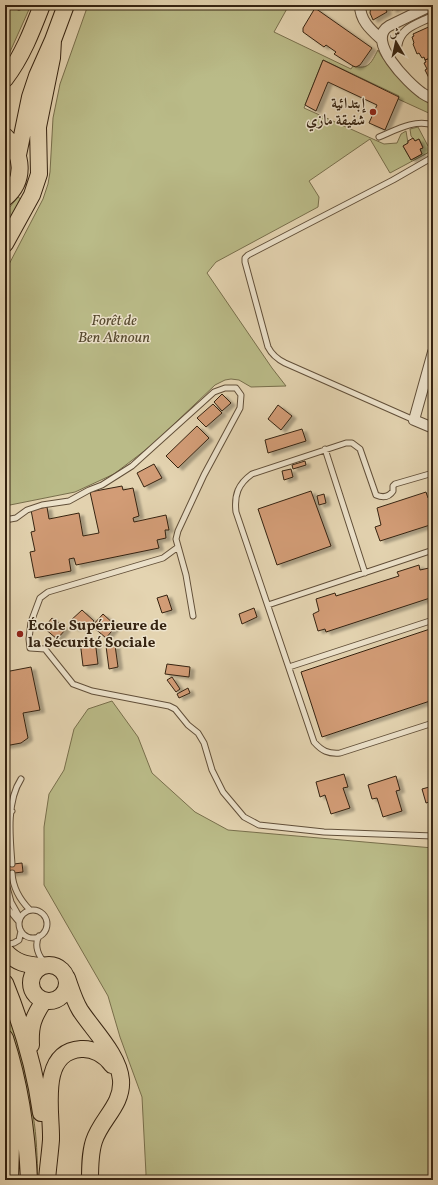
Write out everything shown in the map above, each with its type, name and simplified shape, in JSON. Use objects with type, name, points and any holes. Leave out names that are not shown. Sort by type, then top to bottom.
[{"type":"highway","points":[[7,76],[25,46],[42,5]]},
{"type":"highway","points":[[18,155],[30,97],[42,62],[53,40],[66,5]]},
{"type":"highway","points":[[5,244],[32,195],[39,174],[38,127],[52,58],[53,40]]},
{"type":"highway","points":[[5,136],[12,143],[18,155],[20,168],[17,181],[7,197]]},
{"type":"highway","points":[[5,951],[17,962],[23,964],[54,965],[60,968],[67,978],[80,1009],[100,1036],[118,1068],[121,1080],[121,1090],[111,1112],[94,1139],[90,1159],[90,1180]]},
{"type":"highway","points":[[45,965],[33,973],[30,984],[34,994],[48,1001],[65,1006],[72,1011],[96,1039],[104,1044]]},
{"type":"highway","points":[[31,1061],[30,1034],[32,1020],[48,1001],[62,996],[66,990],[67,978]]},
{"type":"highway","points":[[5,983],[13,1003],[31,1061],[39,1097],[47,1180]]},
{"type":"highway","points":[[5,1038],[25,1122],[29,1180]]},
{"type":"highway","points":[[47,1180],[51,1140],[49,1089],[51,1076],[55,1065],[63,1056],[73,1050],[82,1048],[92,1050],[108,1060],[117,1075],[121,1090]]},
{"type":"highway","points":[[5,1092],[11,1146],[10,1180]]},
{"type":"street","points":[[360,5],[365,22],[382,40]]},
{"type":"street","points":[[432,5],[386,28],[381,35],[384,50],[389,58],[421,92],[432,98]]},
{"type":"street","points":[[398,45],[399,38],[405,30],[433,16]]},
{"type":"street","points":[[433,352],[414,420],[433,428]]},
{"type":"lane","points":[[379,137],[411,124],[424,123],[433,125]]},
{"type":"lane","points":[[414,420],[284,364],[271,354],[245,258],[248,255],[393,180],[433,157]]},
{"type":"lane","points":[[5,520],[16,518],[34,507],[69,501],[102,485],[132,466],[214,392],[225,388],[236,388],[241,395],[240,408],[204,476],[178,531],[176,540],[186,575],[193,616]]},
{"type":"lane","points":[[433,473],[395,484],[393,486],[394,491],[391,494],[381,497],[376,495],[360,449],[352,443],[346,443],[252,474],[244,480],[239,487],[235,503],[236,512],[314,742],[323,751],[329,753],[340,753],[433,723]]},
{"type":"lane","points":[[325,449],[365,573]]},
{"type":"lane","points":[[178,547],[163,558],[48,592],[40,598],[30,622],[30,648],[45,649],[73,684],[92,691],[170,706],[174,709],[188,725],[198,733],[204,743],[212,770],[223,792],[244,816],[259,825],[324,832],[433,836]]},
{"type":"lane","points":[[268,605],[433,550]]},
{"type":"lane","points":[[289,667],[433,620]]},
{"type":"lane","points":[[12,864],[10,839],[13,798],[21,779]]},
{"type":"lane","points":[[5,813],[12,812]]},
{"type":"lane","points":[[12,873],[18,896],[30,910]]},
{"type":"lane","points":[[5,880],[11,902],[19,920],[21,931],[19,940],[5,945]]},
{"type":"lane","points":[[5,904],[19,920]]},
{"type":"lane","points":[[19,920],[26,911],[30,910],[40,911],[46,918],[47,928],[39,936],[32,938],[28,937],[21,931]]},
{"type":"lane","points":[[39,936],[36,945],[45,965]]},
{"type":"green space","points":[[5,5],[31,5],[5,63]]},
{"type":"green space","name":"Forêt de Ben Aknoun","points":[[88,5],[289,5],[274,32],[351,69],[353,66],[363,67],[369,64],[378,50],[394,72],[418,93],[433,103],[433,115],[398,99],[399,96],[323,60],[304,108],[384,144],[397,143],[401,134],[406,131],[408,143],[403,146],[411,160],[422,154],[420,149],[423,147],[419,139],[415,141],[411,136],[410,129],[418,127],[428,146],[433,144],[433,150],[390,173],[370,139],[309,181],[319,197],[318,207],[216,262],[207,273],[286,386],[251,387],[239,380],[225,380],[215,385],[152,445],[114,474],[75,492],[5,506],[5,272],[43,199],[48,184],[53,118],[60,84]]},
{"type":"green space","points":[[5,153],[8,167],[5,180]]},
{"type":"green space","points":[[18,197],[22,200],[5,228],[5,213]]},
{"type":"green space","points":[[112,701],[138,737],[152,773],[195,812],[228,830],[433,848],[433,1180],[145,1180],[146,1174],[142,1097],[120,1037],[108,996],[44,885],[44,827],[49,794],[64,770],[74,729],[88,709]]},
{"type":"green space","points":[[5,1005],[18,1045],[31,1101],[37,1148],[38,1180],[35,1180],[10,1033],[5,1018]]},
{"type":"building","points":[[371,5],[391,5],[385,8],[387,12],[373,20],[370,13]]},
{"type":"building","points":[[391,5],[397,5],[398,7],[392,10]]},
{"type":"building","points":[[315,8],[372,48],[360,65],[356,67],[353,66],[334,54],[336,52],[326,45],[324,47],[303,32],[303,28]]},
{"type":"building","points":[[433,25],[433,57],[425,60],[419,53],[417,54],[412,37],[414,36],[413,34]]},
{"type":"building","points":[[433,57],[433,83],[425,70],[427,69],[424,63],[426,62],[425,60]]},
{"type":"building","points":[[323,60],[399,97],[385,130],[369,123],[377,105],[328,82],[316,111],[305,105]]},
{"type":"building","points":[[413,138],[415,141],[419,139],[423,148],[420,149],[422,154],[411,160],[403,146]]},
{"type":"building","points":[[222,394],[231,403],[222,411],[214,402]]},
{"type":"building","points":[[213,404],[222,413],[206,427],[197,418]]},
{"type":"building","points":[[278,405],[292,416],[281,430],[268,419]]},
{"type":"building","points":[[197,426],[209,438],[178,468],[166,456]]},
{"type":"building","points":[[302,429],[306,441],[268,453],[265,440]]},
{"type":"building","points":[[305,461],[306,465],[293,469],[292,465]]},
{"type":"building","points":[[154,464],[162,478],[144,487],[137,473]]},
{"type":"building","points":[[291,469],[293,477],[284,480],[282,471]]},
{"type":"building","points":[[122,486],[123,490],[133,488],[139,516],[133,518],[134,522],[166,515],[169,530],[165,530],[166,538],[157,540],[159,548],[76,565],[74,558],[69,559],[71,571],[35,578],[30,552],[35,551],[31,532],[35,531],[31,510],[47,507],[49,519],[79,513],[83,536],[99,533],[90,492]]},
{"type":"building","points":[[311,491],[331,546],[277,565],[258,509]]},
{"type":"building","points":[[426,492],[428,498],[433,496],[433,534],[430,525],[380,541],[375,527],[381,525],[377,508]]},
{"type":"building","points":[[324,494],[326,503],[319,505],[317,496]]},
{"type":"building","points":[[419,565],[420,570],[429,568],[433,574],[433,597],[326,632],[325,629],[318,631],[313,614],[319,611],[316,599],[335,593],[336,596],[399,576],[397,572]]},
{"type":"building","points":[[167,595],[172,610],[162,613],[157,598]]},
{"type":"building","points":[[254,608],[257,617],[242,624],[239,614]]},
{"type":"building","points":[[82,610],[94,621],[84,631],[79,625],[75,629],[69,622]]},
{"type":"building","points":[[103,614],[116,626],[106,638],[92,626]]},
{"type":"building","points":[[52,618],[66,629],[57,639],[44,628]]},
{"type":"building","points":[[433,628],[433,700],[322,737],[301,672]]},
{"type":"building","points":[[95,640],[98,664],[83,666],[80,641]]},
{"type":"building","points":[[115,645],[118,667],[109,669],[106,646]]},
{"type":"building","points":[[167,664],[190,667],[189,677],[165,674]]},
{"type":"building","points":[[31,667],[40,710],[23,713],[28,738],[21,743],[5,746],[5,672]]},
{"type":"building","points":[[172,677],[180,689],[176,692],[167,680]]},
{"type":"building","points":[[188,688],[190,693],[179,698],[177,694]]},
{"type":"building","points":[[344,774],[348,787],[343,788],[350,808],[331,814],[325,795],[320,797],[316,782]]},
{"type":"building","points":[[396,776],[400,790],[396,791],[402,811],[383,817],[377,798],[372,799],[368,785]]},
{"type":"building","points":[[433,786],[433,806],[432,801],[426,803],[422,789]]},
{"type":"building","points":[[22,863],[23,872],[5,874],[5,865]]},
{"type":"place","name":"إبتدائية شفيقة مازي","points":[[373,112]]},
{"type":"place","name":"École Supérieure de la Sécurité Sociale","points":[[20,634]]}]
